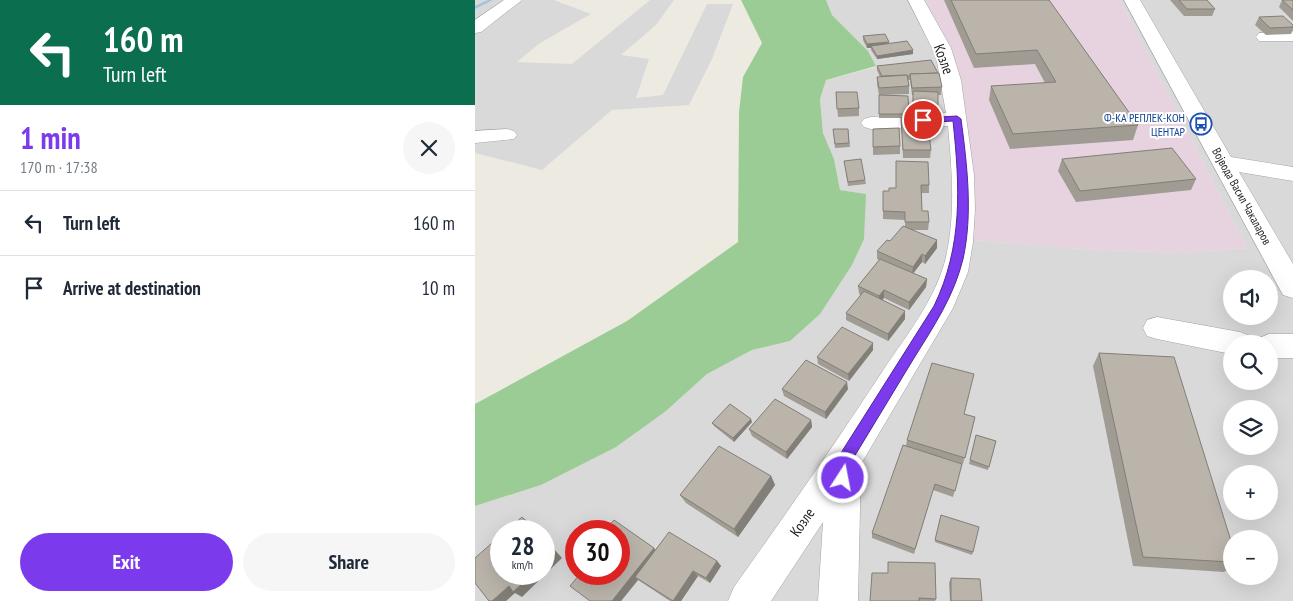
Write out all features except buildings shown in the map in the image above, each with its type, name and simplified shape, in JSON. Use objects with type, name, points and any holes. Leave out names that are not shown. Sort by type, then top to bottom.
[{"type":"street","points":[[475,28],[514,0]]},
{"type":"street","name":"Козле","points":[[748,601],[844,461],[939,308],[951,283],[958,257],[962,215],[963,169],[957,119],[947,63],[933,30],[916,0]]},
{"type":"street","name":"Војвода Васил Чакаларов","points":[[1132,0],[1293,288]]},
{"type":"street","points":[[1265,37],[1293,36]]},
{"type":"street","points":[[871,123],[957,119]]},
{"type":"street","points":[[475,137],[507,134]]},
{"type":"street","points":[[1222,162],[1293,174]]},
{"type":"street","points":[[1157,328],[1223,341]]},
{"type":"street","points":[[1278,346],[1293,346]]},
{"type":"street","points":[[837,601],[844,461]]},
{"type":"shaded area","points":[[475,0],[554,0],[591,14],[540,43],[517,62],[572,64],[650,0],[674,0],[656,25],[621,55],[649,59],[636,98],[663,95],[707,4],[733,4],[712,59],[689,105],[612,110],[542,170],[475,153]]},
{"type":"shaded area","points":[[826,0],[923,0],[962,102],[975,201],[974,240],[1081,249],[1180,253],[1247,248],[1120,0],[1293,0],[1293,601],[475,601],[475,506],[541,485],[666,411],[707,374],[752,350],[790,341],[865,194],[840,190],[834,159],[823,133],[820,99],[826,80],[876,67],[868,51],[832,15]]},
{"type":"shaded area","points":[[923,0],[1120,0],[1247,248],[1180,253],[1081,249],[974,240],[975,201],[962,102]]},
{"type":"green space","points":[[741,0],[826,0],[832,15],[868,51],[876,66],[826,80],[820,99],[823,133],[834,159],[840,190],[866,194],[864,239],[852,265],[820,314],[790,341],[752,350],[707,374],[666,411],[616,447],[541,485],[475,506],[475,404],[627,321],[738,242],[739,112],[743,77],[762,43]]},
{"type":"waterway","points":[[475,8],[491,0]]},
{"type":"place","name":"Ф-КА РЕПЛЕК-КОН ЦЕНТАР","points":[[1201,124]]},
{"type":"route","points":[[843,478],[844,461],[939,308],[951,283],[958,257],[962,215],[963,169],[957,119],[923,120]]}]
